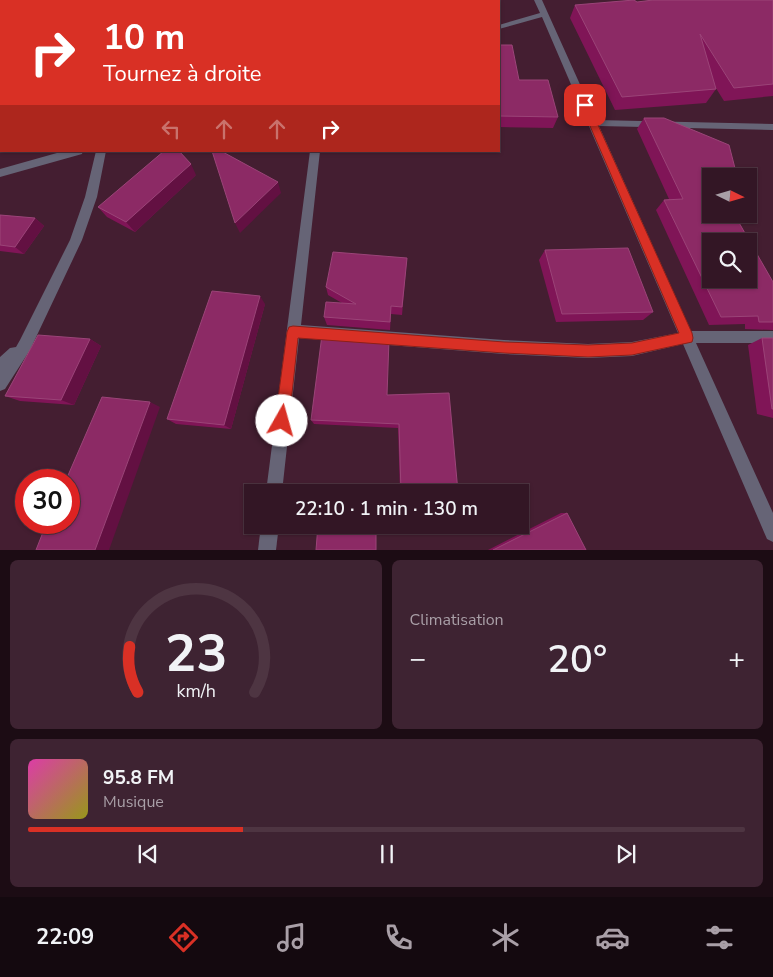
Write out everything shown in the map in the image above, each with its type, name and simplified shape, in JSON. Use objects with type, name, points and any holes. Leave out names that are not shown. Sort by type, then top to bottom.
[{"type":"street","points":[[538,0],[773,533]]},
{"type":"street","points":[[500,27],[545,14]]},
{"type":"street","points":[[593,123],[773,127]]},
{"type":"street","points":[[0,173],[74,152]]},
{"type":"street","points":[[0,384],[25,345],[76,240],[91,197],[101,152]]},
{"type":"street","points":[[275,484],[314,152]]},
{"type":"street","points":[[293,332],[504,348],[588,351],[632,349],[687,338],[773,337]]},
{"type":"street","points":[[0,366],[25,345]]},
{"type":"street","points":[[267,550],[269,534]]},
{"type":"building","points":[[634,0],[637,2],[653,0],[773,0],[773,84],[734,88],[700,34],[716,89],[622,97],[575,5]]},
{"type":"building","points":[[500,45],[512,45],[519,80],[548,80],[558,117],[500,116]]},
{"type":"building","points":[[644,118],[664,118],[729,145],[735,168],[702,168],[702,223],[739,223],[745,233],[702,233],[702,278],[664,200],[683,199]]},
{"type":"building","points":[[163,152],[180,152],[191,164],[126,222],[98,207]]},
{"type":"building","points":[[212,152],[223,152],[278,182],[235,223]]},
{"type":"building","points":[[0,215],[35,218],[15,247],[0,245]]},
{"type":"building","points":[[628,248],[653,312],[562,314],[545,250]]},
{"type":"building","points":[[333,252],[407,258],[402,307],[391,306],[390,322],[324,317],[326,302],[356,304],[326,287]]},
{"type":"building","points":[[757,254],[773,282],[773,322],[759,322],[758,316],[721,317],[707,288],[757,288]]},
{"type":"building","points":[[212,291],[260,296],[224,425],[167,419]]},
{"type":"building","points":[[38,335],[90,339],[61,400],[5,396]]},
{"type":"building","points":[[322,335],[389,340],[387,395],[449,393],[457,484],[401,484],[399,424],[311,420]]},
{"type":"building","points":[[762,338],[773,338],[773,409],[772,409]]},
{"type":"building","points":[[102,397],[150,402],[95,550],[36,550],[42,534],[80,534],[80,469],[71,469]]},
{"type":"building","points":[[567,513],[586,550],[493,550],[525,534],[529,534],[529,532]]},
{"type":"building","points":[[317,534],[376,534],[376,550],[316,550]]},
{"type":"route","points":[[282,421],[293,332],[504,348],[588,351],[632,349],[687,338],[585,105]]}]
